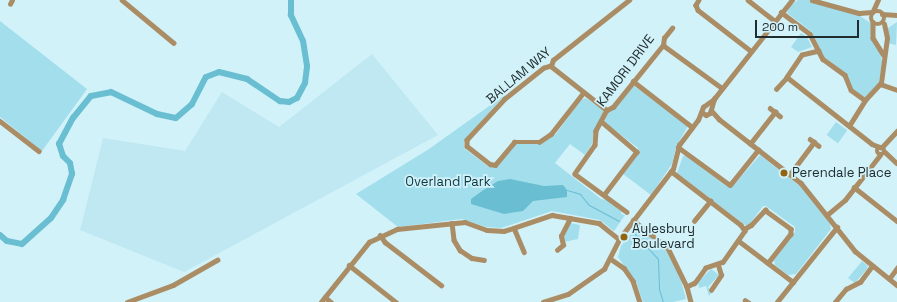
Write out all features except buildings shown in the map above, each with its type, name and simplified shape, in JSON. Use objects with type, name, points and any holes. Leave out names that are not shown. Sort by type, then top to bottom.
[{"type":"street","points":[[122,0],[174,43]]},
{"type":"street","name":"BALLAM WAY","points":[[583,93],[551,134],[539,142],[514,142],[495,165],[490,164],[469,148],[466,143],[505,99],[544,68],[551,66],[553,60],[629,0]]},
{"type":"street","points":[[699,0],[696,5],[698,10],[751,51]]},
{"type":"street","points":[[748,0],[774,20]]},
{"type":"street","points":[[705,114],[706,105],[714,99],[787,2],[792,0]]},
{"type":"street","points":[[812,0],[859,12],[897,15]]},
{"type":"street","points":[[878,0],[872,12],[873,38],[884,56]]},
{"type":"street","points":[[849,126],[865,100],[880,84],[887,38],[885,23],[880,13],[878,0]]},
{"type":"street","points":[[780,12],[810,34],[824,60],[845,75],[852,92],[865,100]]},
{"type":"street","points":[[859,12],[878,26],[897,15]]},
{"type":"street","name":"KAMORI DRIVE","points":[[627,212],[605,194],[599,194],[578,178],[575,172],[595,145],[596,131],[607,110],[613,107],[663,45],[664,38],[672,28]]},
{"type":"street","points":[[663,45],[722,88]]},
{"type":"street","points":[[776,89],[787,77],[802,55],[819,51]]},
{"type":"street","points":[[551,66],[583,93],[607,110]]},
{"type":"street","points":[[787,77],[897,163]]},
{"type":"street","points":[[633,81],[692,127]]},
{"type":"street","points":[[880,84],[897,90]]},
{"type":"street","points":[[543,302],[578,288],[599,273],[611,259],[620,239],[671,171],[676,162],[678,150],[692,127],[698,120],[711,110],[714,99]]},
{"type":"street","points":[[706,105],[719,119],[806,188],[855,251],[897,285]]},
{"type":"street","points":[[770,108],[780,116]]},
{"type":"street","points":[[750,144],[775,112]]},
{"type":"street","points":[[705,114],[719,119]]},
{"type":"street","points":[[0,121],[39,151]]},
{"type":"street","points":[[602,122],[637,152],[605,194]]},
{"type":"street","points":[[827,215],[842,202],[897,131]]},
{"type":"street","points":[[810,139],[819,146]]},
{"type":"street","points":[[790,174],[814,142]]},
{"type":"street","points":[[678,150],[689,155],[730,185],[758,150]]},
{"type":"street","points":[[671,171],[744,229]]},
{"type":"street","points":[[854,187],[897,221]]},
{"type":"street","points":[[694,222],[710,201]]},
{"type":"street","points":[[744,229],[750,227],[765,210],[791,229],[791,234],[768,263]]},
{"type":"street","points":[[321,302],[368,242],[380,235],[397,229],[465,222],[493,231],[514,228],[548,215],[599,223],[620,239]]},
{"type":"street","points":[[557,250],[563,245],[561,236],[570,218]]},
{"type":"street","points":[[633,220],[668,248],[687,286],[691,302]]},
{"type":"street","points":[[452,223],[454,240],[460,250],[472,258],[484,260]]},
{"type":"street","points":[[514,228],[524,252]]},
{"type":"street","points":[[777,302],[836,228]]},
{"type":"street","points":[[687,286],[695,283],[706,268],[718,265],[740,241],[744,229]]},
{"type":"street","points":[[380,235],[385,242],[441,285]]},
{"type":"street","points":[[740,241],[793,282]]},
{"type":"street","points":[[611,259],[624,268],[633,281],[640,302]]},
{"type":"street","points":[[127,302],[173,285],[216,260]]},
{"type":"street","points":[[349,265],[396,302]]},
{"type":"street","points":[[711,290],[721,275],[718,265]]},
{"type":"street","points":[[835,302],[846,289],[860,282],[872,266]]},
{"type":"street","points":[[889,279],[897,268]]},
{"type":"street","points":[[324,297],[331,302]]},
{"type":"shaded area","points":[[372,54],[438,135],[184,272],[80,230],[103,138],[185,151],[222,92],[279,127]]},
{"type":"shaded area","points":[[510,179],[544,186],[563,185],[567,190],[567,197],[533,201],[523,211],[504,214],[471,204],[471,199],[482,191],[498,181]]},
{"type":"green space","points":[[798,0],[809,0],[857,14],[872,24],[871,36],[880,48],[882,62],[879,83],[869,97],[864,97],[852,89],[847,74],[824,57],[812,32],[787,13],[790,6]]},
{"type":"green space","points":[[0,21],[87,89],[42,151],[0,117]]},
{"type":"green space","points":[[897,22],[896,45],[887,43],[888,28]]},
{"type":"green space","points":[[801,33],[807,37],[812,47],[798,52],[791,47]]},
{"type":"green space","points":[[633,85],[688,126],[676,147],[672,164],[651,195],[623,174],[637,155],[638,148],[604,122],[608,113]]},
{"type":"green space","name":"Overland Park","points":[[506,94],[464,140],[464,148],[489,167],[495,167],[516,144],[540,144],[556,134],[581,100],[586,98],[603,110],[603,116],[594,131],[592,144],[585,155],[570,144],[555,163],[601,199],[607,200],[622,212],[621,214],[625,215],[614,231],[600,220],[552,211],[501,228],[486,227],[462,219],[398,227],[356,194],[429,149]]},
{"type":"green space","points":[[836,122],[847,130],[838,143],[827,135]]},
{"type":"green space","points":[[760,155],[801,187],[830,224],[831,229],[796,274],[788,275],[775,265],[774,260],[795,232],[795,227],[766,206],[763,206],[749,225],[745,225],[677,173],[683,156],[686,156],[726,186],[732,187]]},
{"type":"green space","points":[[570,223],[580,225],[578,239],[564,242],[563,236]]},
{"type":"green space","points":[[637,226],[667,251],[680,277],[686,299],[673,302],[643,302],[636,282],[618,257],[621,246]]},
{"type":"green space","points":[[862,261],[868,266],[855,283],[848,278]]},
{"type":"green space","points":[[711,269],[719,275],[708,287],[712,292],[709,296],[706,286],[699,288],[698,282]]},
{"type":"waterway","points":[[0,235],[7,241],[22,244],[51,218],[63,200],[72,174],[70,163],[63,156],[59,144],[73,118],[91,96],[111,92],[157,114],[176,118],[192,104],[206,77],[219,72],[247,79],[280,101],[289,102],[297,98],[305,83],[307,66],[303,41],[291,15],[291,0]]},
{"type":"waterway","points":[[567,190],[580,194],[589,205],[619,221]]},
{"type":"waterway","points":[[632,231],[658,259],[659,289],[663,302]]},
{"type":"place","name":"Perendale Place","points":[[784,173]]},
{"type":"place","name":"Aylesbury Boulevard","points":[[624,237]]}]
